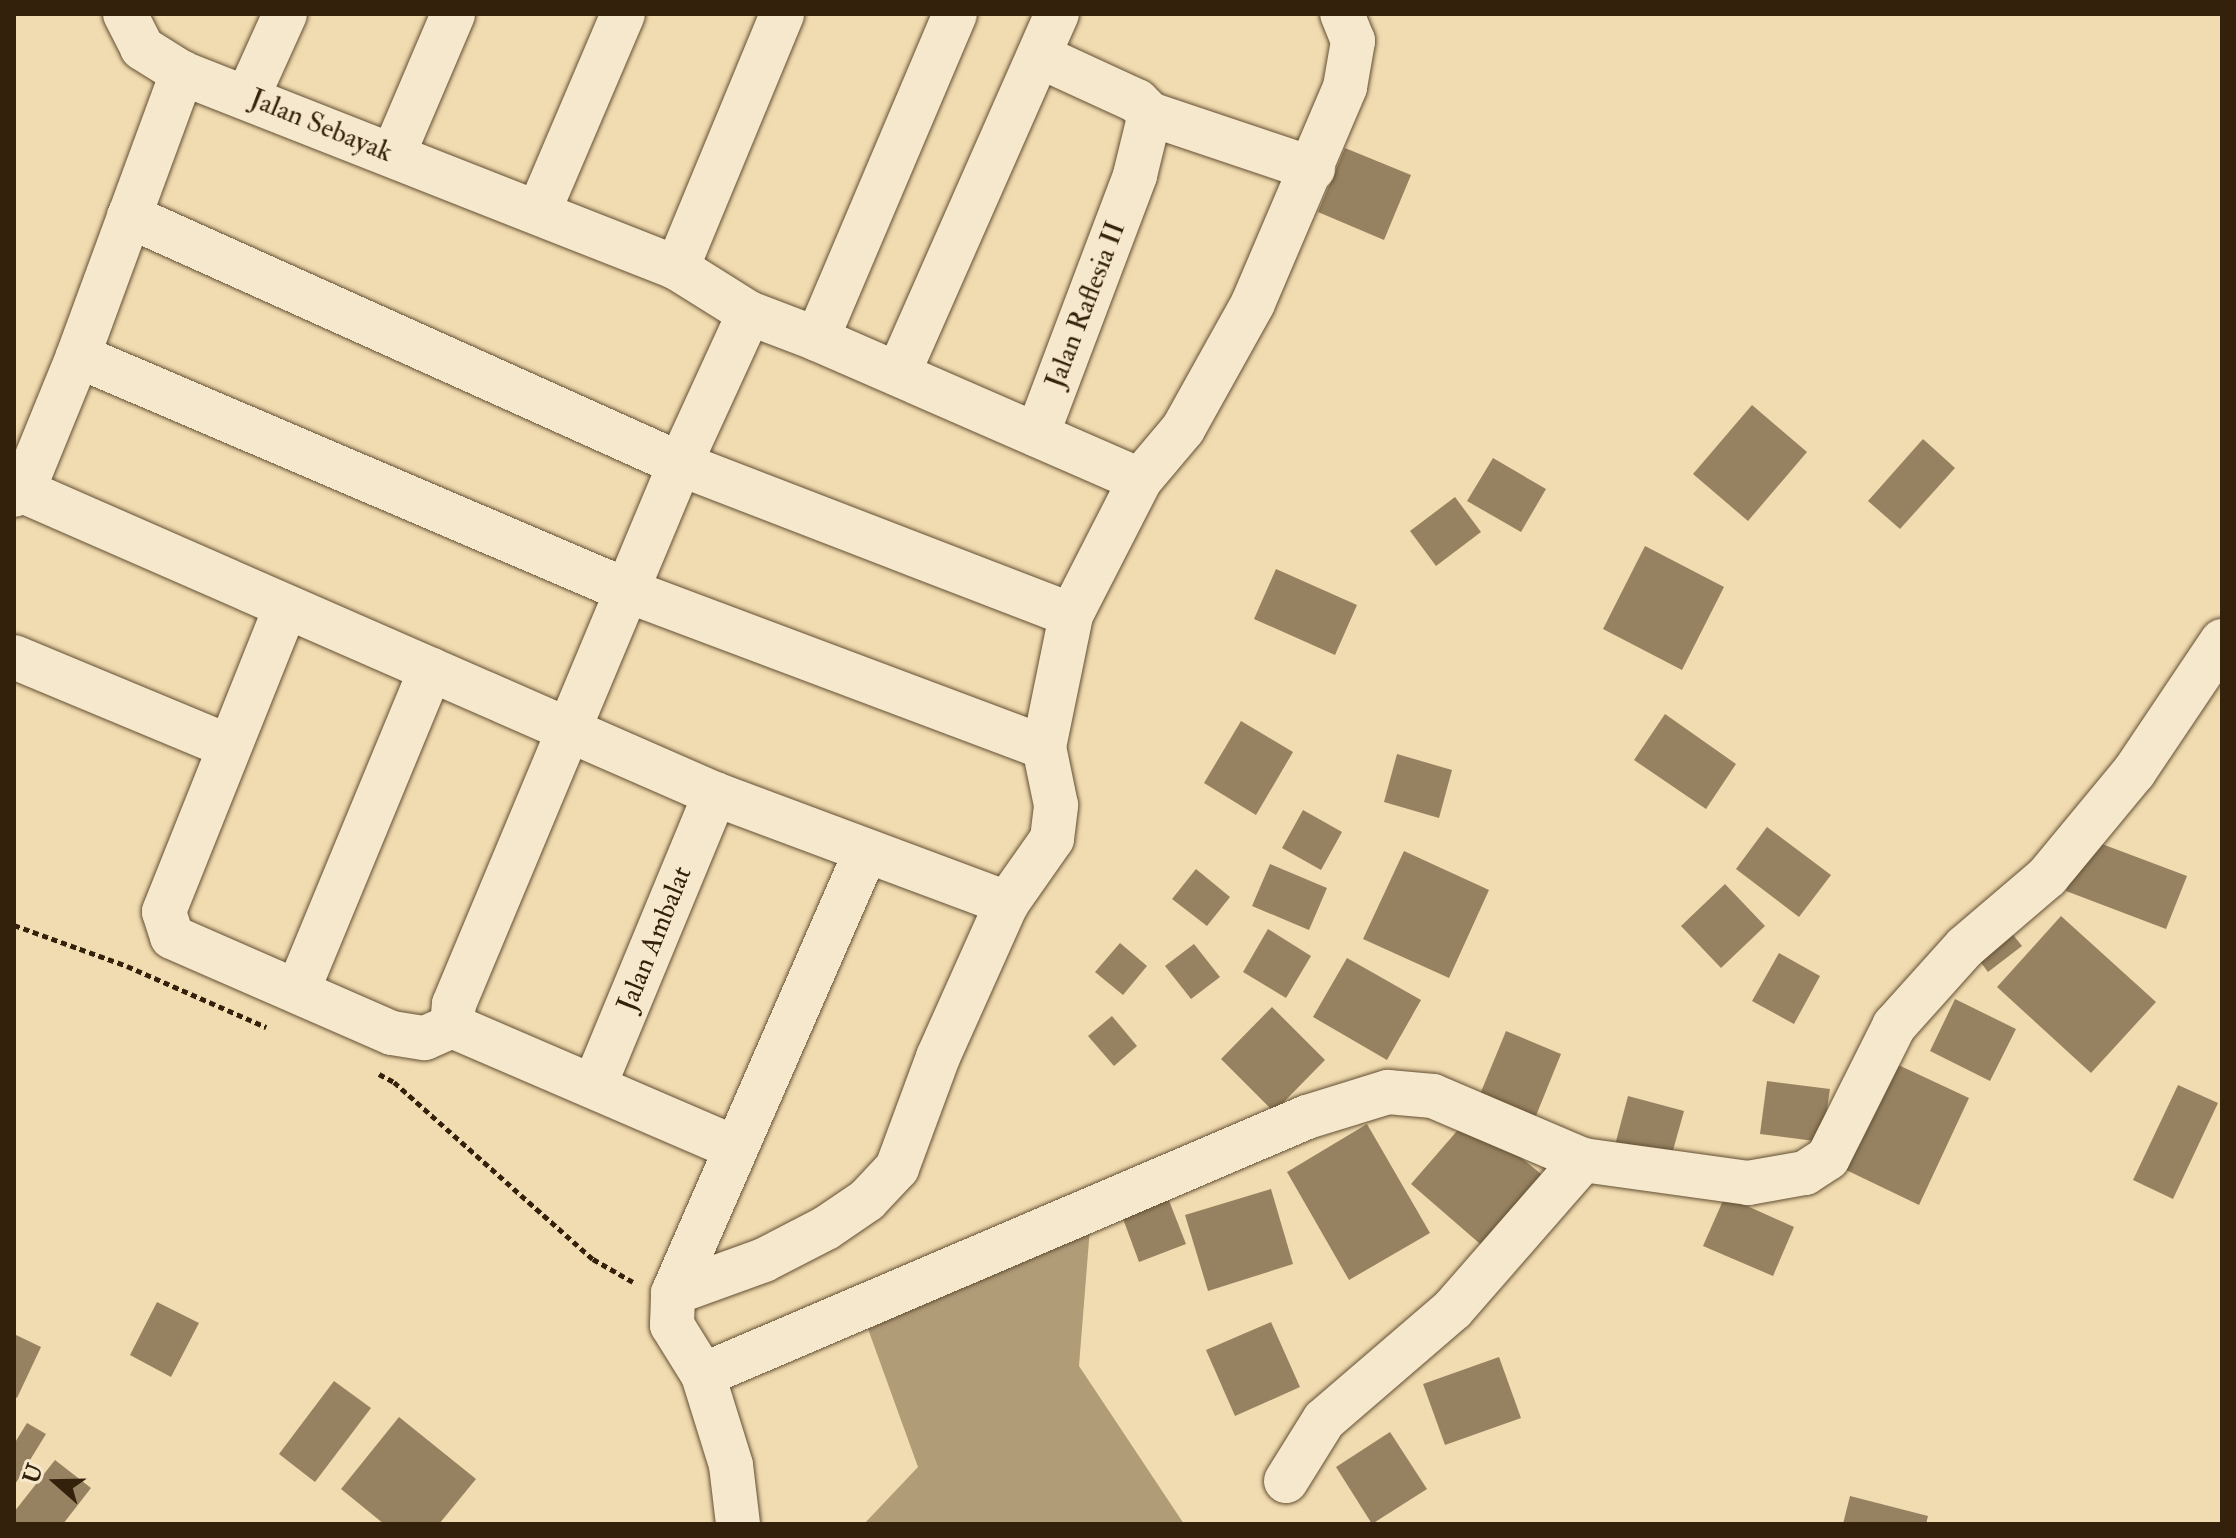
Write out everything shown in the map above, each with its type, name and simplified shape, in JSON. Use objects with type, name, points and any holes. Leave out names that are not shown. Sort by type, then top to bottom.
[{"type":"street","name":"Jalan Sebayak","points":[[125,14],[142,48],[182,73],[248,96],[677,268],[749,313],[817,339],[1140,480]]},
{"type":"street","points":[[248,96],[285,14]]},
{"type":"street","points":[[393,155],[453,14]]},
{"type":"street","points":[[539,211],[623,14]]},
{"type":"street","points":[[677,268],[782,14]]},
{"type":"street","points":[[817,339],[955,14]]},
{"type":"street","points":[[898,374],[1057,14]]},
{"type":"street","points":[[673,1293],[798,1244],[885,1184],[897,1168],[938,1057],[1007,903],[1052,839],[1056,805],[1044,747],[1071,615],[1140,480],[1161,459],[1200,400],[1253,303],[1313,169],[1352,54],[1349,25],[1342,14]]},
{"type":"street","points":[[1039,56],[1137,101],[1150,114],[1313,169]]},
{"type":"street","points":[[182,73],[78,356],[18,493],[715,794],[865,854],[1007,903]]},
{"type":"street","name":"Jalan Raflesia II","points":[[1037,435],[1135,175],[1150,114]]},
{"type":"street","points":[[129,216],[680,464],[1071,615]]},
{"type":"street","points":[[452,1026],[454,1004],[680,464],[749,313]]},
{"type":"street","points":[[78,356],[628,591],[1044,747]]},
{"type":"street","points":[[285,609],[164,912],[164,925],[188,946],[298,990],[392,1033],[425,1038],[452,1026],[595,1084],[735,1148]]},
{"type":"street","points":[[703,1375],[1356,1099],[1388,1092],[1433,1096],[1583,1160],[1748,1183],[1805,1173],[1828,1158],[1894,1026],[1965,947],[2057,865],[2134,772],[2222,641]]},
{"type":"street","points":[[14,657],[228,746]]},
{"type":"street","points":[[298,990],[431,669]]},
{"type":"street","name":"Jalan Ambalat","points":[[595,1084],[715,794]]},
{"type":"street","points":[[738,1524],[731,1465],[703,1375],[672,1325],[673,1293],[865,854]]},
{"type":"street","points":[[1286,1481],[1324,1420],[1453,1309],[1583,1160]]},
{"type":"path","points":[[14,925],[127,966],[273,1029]]},
{"type":"path","points":[[369,1070],[394,1082],[593,1259],[627,1280],[673,1293]]},
{"type":"shaded area","points":[[1090,1228],[1079,1366],[1184,1524],[864,1524],[918,1467],[868,1329]]},
{"type":"building","points":[[1345,148],[1411,175],[1384,240],[1318,212]]},
{"type":"building","points":[[1752,405],[1807,452],[1748,521],[1693,474]]},
{"type":"building","points":[[1923,439],[1955,468],[1900,529],[1868,501]]},
{"type":"building","points":[[1493,458],[1546,489],[1521,532],[1467,501]]},
{"type":"building","points":[[1455,497],[1481,532],[1436,566],[1410,531]]},
{"type":"building","points":[[1645,546],[1724,587],[1682,670],[1603,629]]},
{"type":"building","points":[[1276,569],[1357,605],[1335,655],[1254,619]]},
{"type":"building","points":[[1665,714],[1736,764],[1706,809],[1634,760]]},
{"type":"building","points":[[1241,721],[1293,752],[1256,815],[1204,783]]},
{"type":"building","points":[[1397,754],[1452,770],[1439,818],[1384,802]]},
{"type":"building","points":[[1303,810],[1342,832],[1321,870],[1282,848]]},
{"type":"building","points":[[1767,827],[1831,875],[1799,917],[1736,869]]},
{"type":"building","points":[[2086,838],[2187,876],[2166,929],[2066,891]]},
{"type":"building","points":[[1404,851],[1489,890],[1449,978],[1363,939]]},
{"type":"building","points":[[1270,864],[1327,888],[1309,930],[1252,906]]},
{"type":"building","points":[[1196,869],[1230,897],[1207,926],[1172,899]]},
{"type":"building","points":[[1725,884],[1765,926],[1721,968],[1681,926]]},
{"type":"building","points":[[2061,916],[2156,1002],[2091,1073],[1997,987]]},
{"type":"building","points":[[1268,929],[1311,956],[1286,998],[1243,972]]},
{"type":"building","points":[[2010,931],[2022,946],[1988,972],[1976,956]]},
{"type":"building","points":[[1120,943],[1147,966],[1123,995],[1095,972]]},
{"type":"building","points":[[1194,944],[1220,977],[1191,999],[1165,966]]},
{"type":"building","points":[[1779,953],[1820,976],[1794,1024],[1752,1001]]},
{"type":"building","points":[[1347,958],[1421,1000],[1387,1060],[1313,1017]]},
{"type":"building","points":[[1955,999],[2016,1029],[1990,1081],[1930,1051]]},
{"type":"building","points":[[1272,1007],[1325,1060],[1274,1112],[1221,1059]]},
{"type":"building","points":[[1112,1016],[1137,1046],[1114,1066],[1088,1036]]},
{"type":"building","points":[[1506,1031],[1561,1054],[1531,1128],[1476,1104]]},
{"type":"building","points":[[1892,1062],[1969,1098],[1919,1205],[1842,1168]]},
{"type":"building","points":[[1767,1081],[1830,1089],[1822,1142],[1760,1134]]},
{"type":"building","points":[[2178,1085],[2218,1103],[2173,1199],[2133,1180]]},
{"type":"building","points":[[1628,1096],[1684,1111],[1670,1161],[1615,1145]]},
{"type":"building","points":[[1470,1116],[1546,1178],[1486,1249],[1411,1184]]},
{"type":"building","points":[[1367,1124],[1430,1233],[1349,1280],[1287,1172]]},
{"type":"building","points":[[1271,1189],[1293,1264],[1208,1291],[1185,1215]]},
{"type":"building","points":[[1725,1196],[1794,1227],[1773,1276],[1703,1246]]},
{"type":"building","points":[[1168,1198],[1186,1244],[1139,1262],[1122,1216]]},
{"type":"building","points":[[157,1302],[199,1323],[171,1377],[130,1355]]},
{"type":"building","points":[[1271,1322],[1300,1387],[1235,1416],[1206,1350]]},
{"type":"building","points":[[14,1334],[41,1347],[17,1398],[14,1396]]},
{"type":"building","points":[[1499,1357],[1521,1418],[1445,1445],[1423,1384]]},
{"type":"building","points":[[334,1381],[371,1408],[315,1482],[279,1454]]},
{"type":"building","points":[[399,1417],[476,1479],[439,1524],[384,1524],[341,1489]]},
{"type":"building","points":[[27,1423],[46,1434],[14,1486],[14,1444]]},
{"type":"building","points":[[1390,1432],[1427,1489],[1372,1524],[1336,1467]]},
{"type":"building","points":[[55,1460],[91,1488],[63,1524],[14,1524],[14,1512]]},
{"type":"building","points":[[1850,1496],[1928,1516],[1926,1524],[1843,1524]]}]
